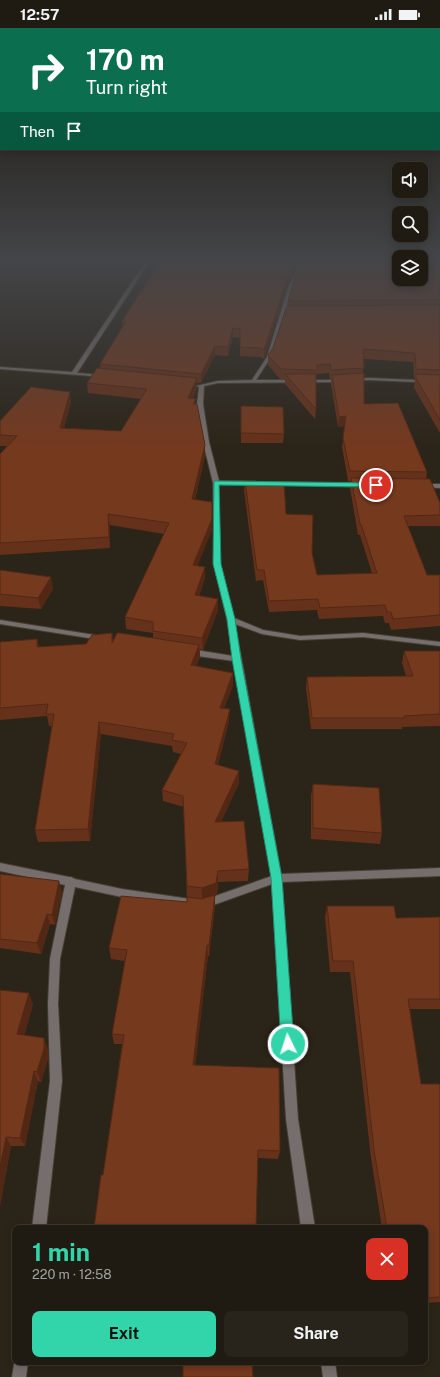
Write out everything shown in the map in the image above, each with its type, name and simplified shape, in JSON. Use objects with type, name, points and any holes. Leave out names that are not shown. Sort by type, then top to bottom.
[{"type":"street","points":[[74,373],[106,324]]},
{"type":"street","points":[[253,381],[269,357],[279,324]]},
{"type":"street","points":[[0,368],[111,377]]},
{"type":"street","points":[[308,1225],[292,1119],[277,878],[231,619],[217,564],[216,483],[206,442],[198,386],[218,382],[326,382],[369,379],[440,382]]},
{"type":"street","points":[[216,483],[368,485]]},
{"type":"street","points":[[416,486],[440,486]]},
{"type":"street","points":[[231,619],[262,632],[300,638],[363,635],[440,644]]},
{"type":"street","points":[[0,622],[110,639]]},
{"type":"street","points":[[181,650],[237,659]]},
{"type":"street","points":[[0,867],[122,893],[202,905],[277,878],[440,872]]},
{"type":"street","points":[[39,1225],[56,1081],[53,1004],[54,959],[71,882]]},
{"type":"street","points":[[19,1377],[21,1365]]},
{"type":"street","points":[[328,1365],[330,1377]]},
{"type":"building","points":[[124,324],[272,324],[264,350],[262,348],[240,347],[240,329],[233,328],[228,347],[215,346],[201,374],[100,364]]},
{"type":"building","points":[[281,324],[440,324],[440,370],[416,369],[415,353],[363,349],[364,368],[331,370],[330,364],[317,365],[317,370],[281,369],[268,355],[273,348]]},
{"type":"building","points":[[97,368],[197,378],[188,398],[196,399],[193,404],[197,404],[205,445],[192,499],[212,502],[212,519],[193,565],[205,567],[195,595],[218,599],[202,638],[153,631],[153,622],[125,617],[169,523],[108,514],[109,537],[0,543],[0,454],[17,436],[0,435],[0,421],[31,387],[70,392],[60,428],[121,431],[147,389],[87,383]]},
{"type":"building","points":[[364,373],[364,404],[398,403],[427,472],[350,471],[343,438],[346,416],[339,417],[332,375]]},
{"type":"building","points":[[285,374],[316,374],[316,409]]},
{"type":"building","points":[[416,374],[440,375],[440,420],[416,378]]},
{"type":"building","points":[[241,406],[283,407],[284,434],[241,433]]},
{"type":"building","points":[[351,478],[430,479],[440,503],[440,515],[404,516],[427,575],[440,575],[440,615],[393,619],[391,612],[387,612],[385,605],[320,608],[318,599],[269,601],[264,570],[257,570],[245,481],[284,482],[286,514],[313,515],[312,553],[317,575],[377,573],[360,524]]},
{"type":"building","points":[[0,570],[51,577],[38,598],[0,594]]},
{"type":"building","points":[[112,633],[112,643],[117,633],[120,633],[199,645],[191,665],[233,673],[220,708],[230,709],[215,764],[239,771],[215,822],[244,821],[249,869],[218,871],[216,883],[202,888],[187,886],[183,796],[162,790],[187,743],[172,740],[174,734],[99,722],[88,829],[35,830],[54,714],[46,714],[48,704],[0,708],[0,642],[37,639],[37,647],[86,644],[92,635]]},
{"type":"building","points":[[404,651],[440,651],[440,714],[404,716],[404,718],[312,718],[307,677],[413,676]]},
{"type":"building","points":[[313,784],[379,788],[382,833],[313,828]]},
{"type":"building","points":[[0,874],[59,881],[52,915],[47,914],[37,943],[0,939]]},
{"type":"building","points":[[215,895],[209,945],[207,945],[193,1065],[279,1068],[280,1151],[258,1150],[256,1225],[94,1225],[124,1035],[112,1034],[127,950],[109,948],[121,896],[187,902],[187,897],[201,899]]},
{"type":"building","points":[[327,906],[394,906],[396,918],[440,917],[440,999],[408,999],[421,1084],[440,1084],[440,1297],[428,1298],[428,1225],[386,1225],[374,1150],[353,961],[333,961]]},
{"type":"building","points":[[0,990],[29,993],[17,1034],[44,1038],[44,1049],[37,1072],[34,1071],[20,1138],[6,1137],[0,1167]]},
{"type":"building","points":[[183,1365],[252,1365],[253,1377],[183,1377]]},
{"type":"route","points":[[288,1044],[277,878],[231,619],[217,564],[216,483],[376,485]]}]
